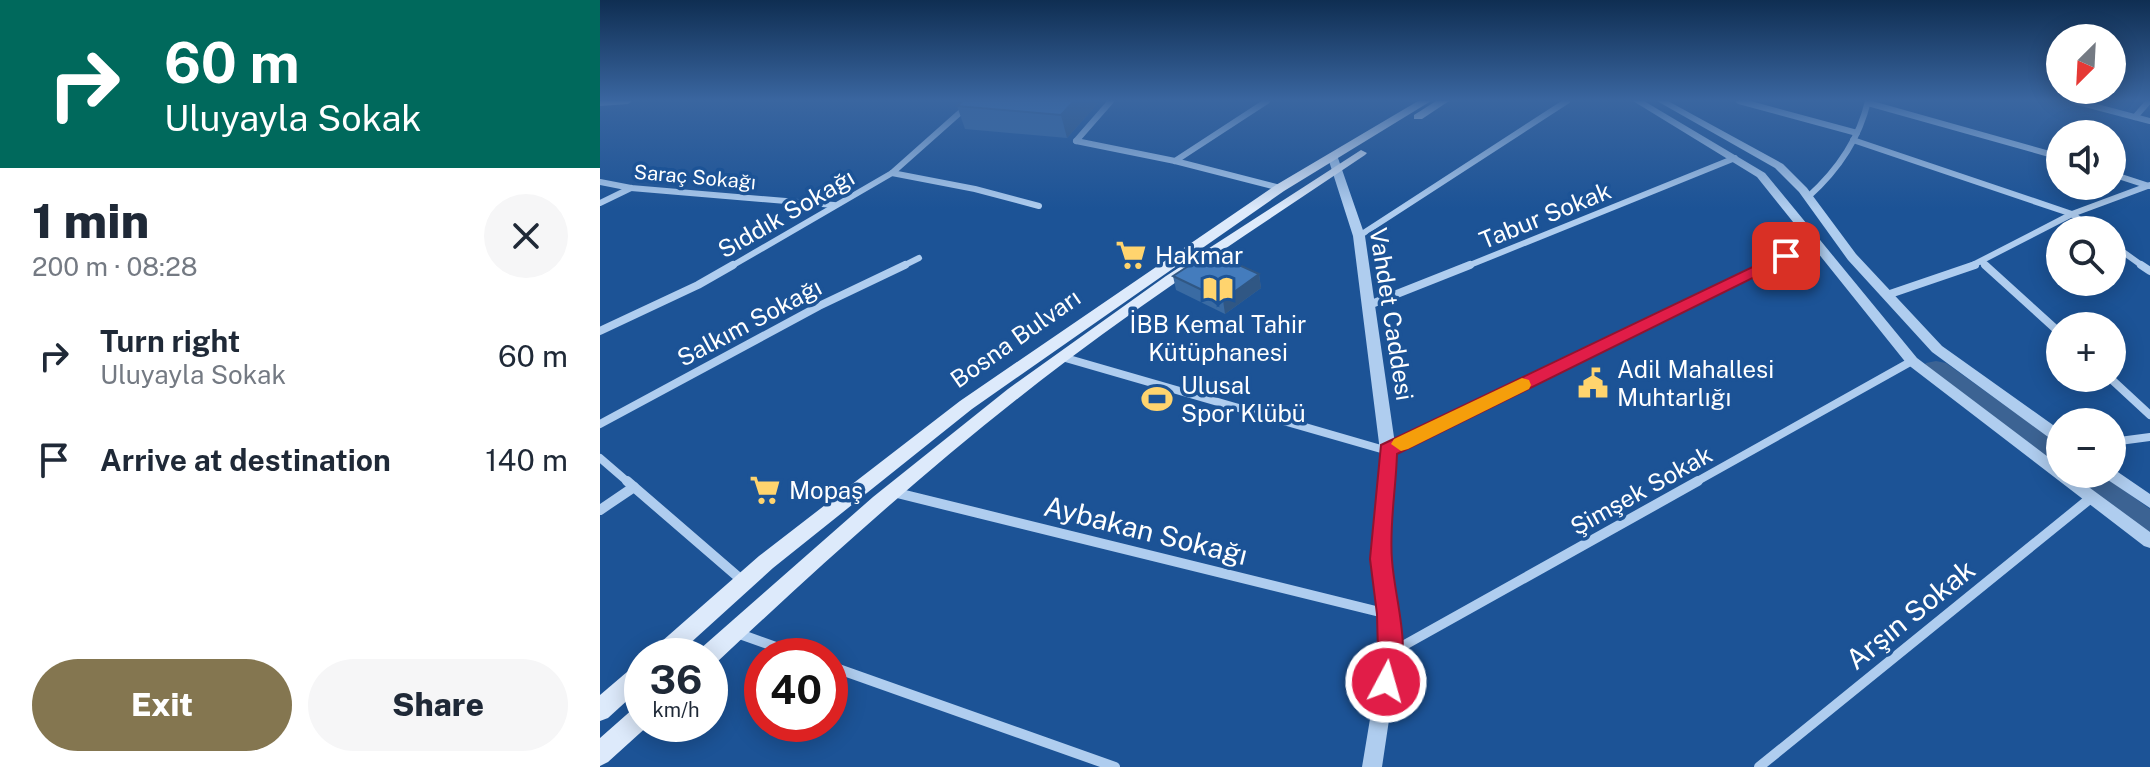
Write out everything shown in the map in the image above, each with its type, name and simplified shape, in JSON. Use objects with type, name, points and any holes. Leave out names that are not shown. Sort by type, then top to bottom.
[{"type":"main road","name":"Bosna Bulvarı","points":[[727,638],[892,491],[1062,356],[1374,137]]},
{"type":"main road","name":"Bosna Bulvarı","points":[[681,638],[744,582],[966,405],[1280,188],[1334,164],[1382,137]]},
{"type":"main road","points":[[600,710],[624,689]]},
{"type":"main road","points":[[600,754],[624,732]]},
{"type":"street","name":"Sıddık Sokağı","points":[[600,331],[698,285],[892,173],[933,137]]},
{"type":"street","points":[[1080,137],[1076,141],[1175,161],[1280,188]]},
{"type":"street","points":[[1175,161],[1212,137]]},
{"type":"street","points":[[1359,236],[1512,137]]},
{"type":"street","points":[[1699,137],[1735,158],[1772,186],[1912,361],[2046,463]]},
{"type":"street","points":[[1726,137],[1779,166],[1887,295],[1937,349],[2046,428]]},
{"type":"street","points":[[1808,197],[1835,173],[1855,137]]},
{"type":"street","points":[[1857,137],[2075,216]]},
{"type":"street","points":[[1989,137],[2046,153]]},
{"type":"street","name":"Tabur Sokak","points":[[1369,305],[1735,158]]},
{"type":"street","name":"Vahdet Caddesi","points":[[1334,164],[1359,236],[1388,451],[1381,559],[1389,614],[1390,653],[1372,767]]},
{"type":"street","points":[[892,173],[975,189],[1039,206]]},
{"type":"street","points":[[2126,179],[2149,186]]},
{"type":"street","name":"Saraç Sokağı","points":[[600,182],[631,188],[835,205]]},
{"type":"street","points":[[1887,295],[1982,262],[2072,214],[2149,186]]},
{"type":"street","points":[[600,203],[631,188]]},
{"type":"street","points":[[1062,356],[1388,451],[1814,242],[1829,225]]},
{"type":"street","points":[[2126,254],[2150,271]]},
{"type":"street","name":"Salkım Sokağı","points":[[600,424],[819,306],[919,258]]},
{"type":"street","points":[[1982,262],[2046,320]]},
{"type":"street","name":"Şimşek Sokak","points":[[1390,653],[1912,361]]},
{"type":"street","points":[[2125,392],[2150,415]]},
{"type":"street","points":[[2126,440],[2150,437]]},
{"type":"street","points":[[600,458],[744,582]]},
{"type":"street","points":[[2126,485],[2150,502]]},
{"type":"street","points":[[600,510],[634,487]]},
{"type":"street","points":[[2079,488],[2150,541]]},
{"type":"street","name":"Aybakan Sokağı","points":[[892,491],[1389,614]]},
{"type":"street","name":"Arşın Sokak","points":[[1759,767],[2092,497]]},
{"type":"street","points":[[733,632],[750,638]]},
{"type":"street","points":[[848,672],[1115,767]]},
{"type":"building","points":[[1210,252],[1259,274],[1223,300],[1173,276]]},
{"type":"waterway","points":[[1936,370],[2046,451]]},
{"type":"waterway","points":[[2097,488],[2150,527]]},
{"type":"slow traffic","points":[[1401,444],[1522,385]]},
{"type":"place","name":"Hakmar","points":[[1131,255]]},
{"type":"place","name":"İBB Kemal Tahir Kütüphanesi","points":[[1218,289]]},
{"type":"place","name":"Adil Mahallesi Muhtarlığı","points":[[1593,383]]},
{"type":"place","name":"Ulusal Spor Klübü","points":[[1157,399]]},
{"type":"place","name":"Mopaş","points":[[765,490]]},
{"type":"route","points":[[1386,682],[1390,653],[1389,614],[1381,559],[1388,451],[1786,256]]}]
